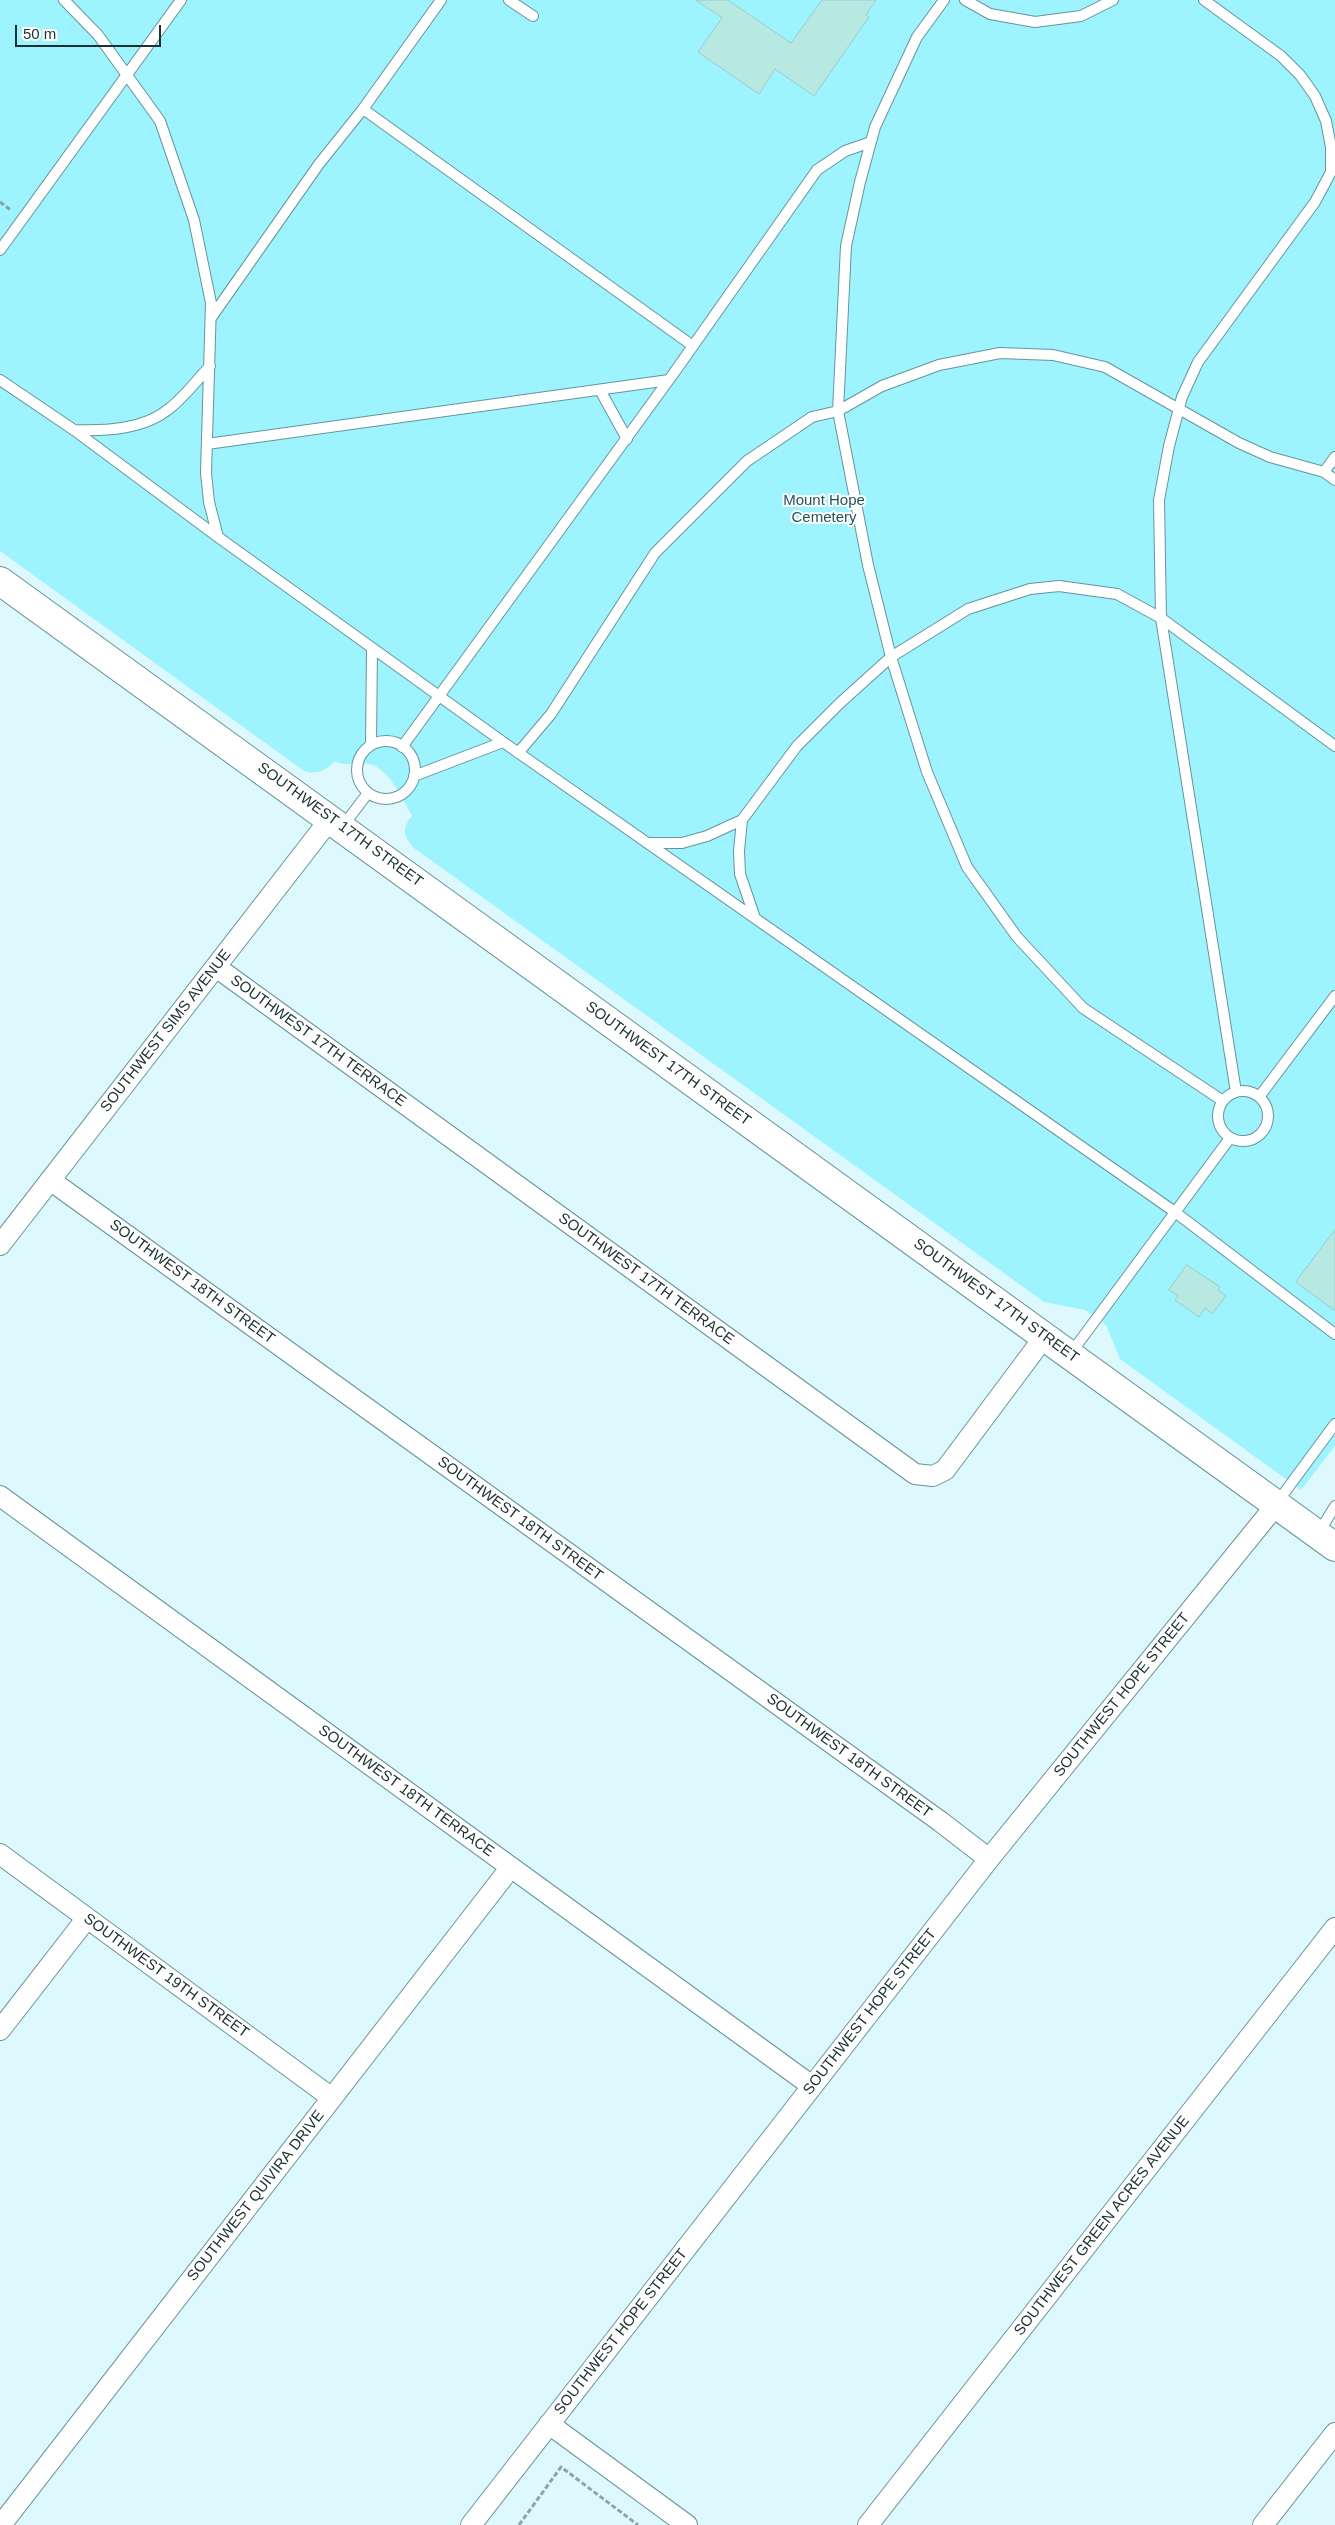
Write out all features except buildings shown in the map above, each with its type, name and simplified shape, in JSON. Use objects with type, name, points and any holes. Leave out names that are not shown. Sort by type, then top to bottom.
[{"type":"main road","name":"SOUTHWEST 17TH STREET","points":[[0,581],[337,822],[674,1069],[1326,1541]]},
{"type":"street","name":"SOUTHWEST SIMS AVENUE","points":[[0,1245],[216,966],[337,822]]},
{"type":"street","name":"SOUTHWEST 17TH TERRACE","points":[[216,966],[915,1474],[932,1476],[945,1470],[1045,1336]]},
{"type":"street","name":"SOUTHWEST 18TH STREET","points":[[50,1180],[941,1822],[989,1860]]},
{"type":"street","name":"SOUTHWEST 18TH TERRACE","points":[[0,1496],[812,2086]]},
{"type":"street","name":"SOUTHWEST HOPE STREET","points":[[471,2525],[989,1860],[1276,1504]]},
{"type":"street","name":"SOUTHWEST 19TH STREET","points":[[0,1854],[332,2098]]},
{"type":"street","name":"SOUTHWEST QUIVIRA DRIVE","points":[[1,2525],[511,1867]]},
{"type":"street","points":[[0,2030],[87,1918]]},
{"type":"street","name":"SOUTHWEST GREEN ACRES AVENUE","points":[[868,2525],[1335,1928]]},
{"type":"street","points":[[550,2424],[687,2525]]},
{"type":"street","points":[[1263,2525],[1335,2433]]},
{"type":"lane","points":[[64,0],[98,36],[160,121],[181,176],[198,239],[211,304],[206,474],[209,502],[218,537]]},
{"type":"lane","points":[[0,250],[128,76],[181,0]]},
{"type":"lane","points":[[211,318],[319,164],[363,109],[441,0]]},
{"type":"lane","points":[[509,0],[533,16]]},
{"type":"lane","points":[[944,0],[917,37],[895,79],[871,142],[846,246],[838,411],[868,565],[891,657],[928,772],[967,867],[1017,937],[1083,1008],[1224,1100]]},
{"type":"lane","points":[[964,0],[990,14],[1035,22],[1081,16],[1113,0]]},
{"type":"lane","points":[[1204,0],[1281,56],[1300,75],[1315,96],[1326,121],[1331,147],[1331,172],[1315,202],[1198,362],[1179,408],[1159,500],[1161,618],[1236,1092]]},
{"type":"lane","points":[[363,109],[693,346]]},
{"type":"lane","points":[[402,747],[669,380],[817,170],[846,151],[871,142]]},
{"type":"lane","points":[[518,753],[551,714],[655,553],[747,461],[812,417],[838,411],[882,386],[939,365],[1000,353],[1053,355],[1105,367],[1239,444],[1270,457],[1324,472],[1335,480]]},
{"type":"lane","points":[[74,430],[105,431],[151,419],[169,410],[210,366]]},
{"type":"lane","points":[[0,380],[74,430],[218,537],[518,753],[1175,1212],[1335,1334]]},
{"type":"lane","points":[[207,444],[669,380]]},
{"type":"lane","points":[[600,390],[627,438]]},
{"type":"lane","points":[[1324,472],[1335,457]]},
{"type":"lane","points":[[647,843],[682,843],[707,836],[742,820],[797,746],[840,703],[891,657],[968,609],[1030,589],[1059,586],[1117,594],[1161,618],[1335,746]]},
{"type":"lane","points":[[371,745],[372,648]]},
{"type":"lane","points":[[390,741],[402,747],[412,758],[414,776],[410,785],[396,797],[386,799],[368,793],[358,778],[357,768],[359,759],[371,745],[390,741]]},
{"type":"lane","points":[[414,776],[503,742]]},
{"type":"lane","points":[[337,822],[368,793]]},
{"type":"lane","points":[[742,820],[739,851],[740,874],[756,919]]},
{"type":"lane","points":[[1259,1097],[1335,996]]},
{"type":"lane","points":[[1236,1092],[1252,1093],[1259,1097],[1267,1111],[1266,1126],[1261,1133],[1247,1141],[1230,1138],[1220,1125],[1219,1108],[1224,1100],[1236,1092]]},
{"type":"lane","points":[[1070,1354],[1230,1138]]},
{"type":"lane","points":[[1276,1504],[1335,1424]]},
{"type":"lane","points":[[1326,1541],[1335,1506]]},
{"type":"path","points":[[519,2525],[560,2468],[638,2525]]},
{"type":"green space","name":"Mount Hope Cemetery","points":[[0,0],[1335,0],[1335,1446],[1301,1490],[1120,1359],[1106,1325],[1085,1310],[1044,1302],[414,848],[405,832],[406,825],[412,816],[395,786],[384,772],[366,763],[343,764],[335,761],[321,771],[313,773],[304,771],[0,551]]}]
